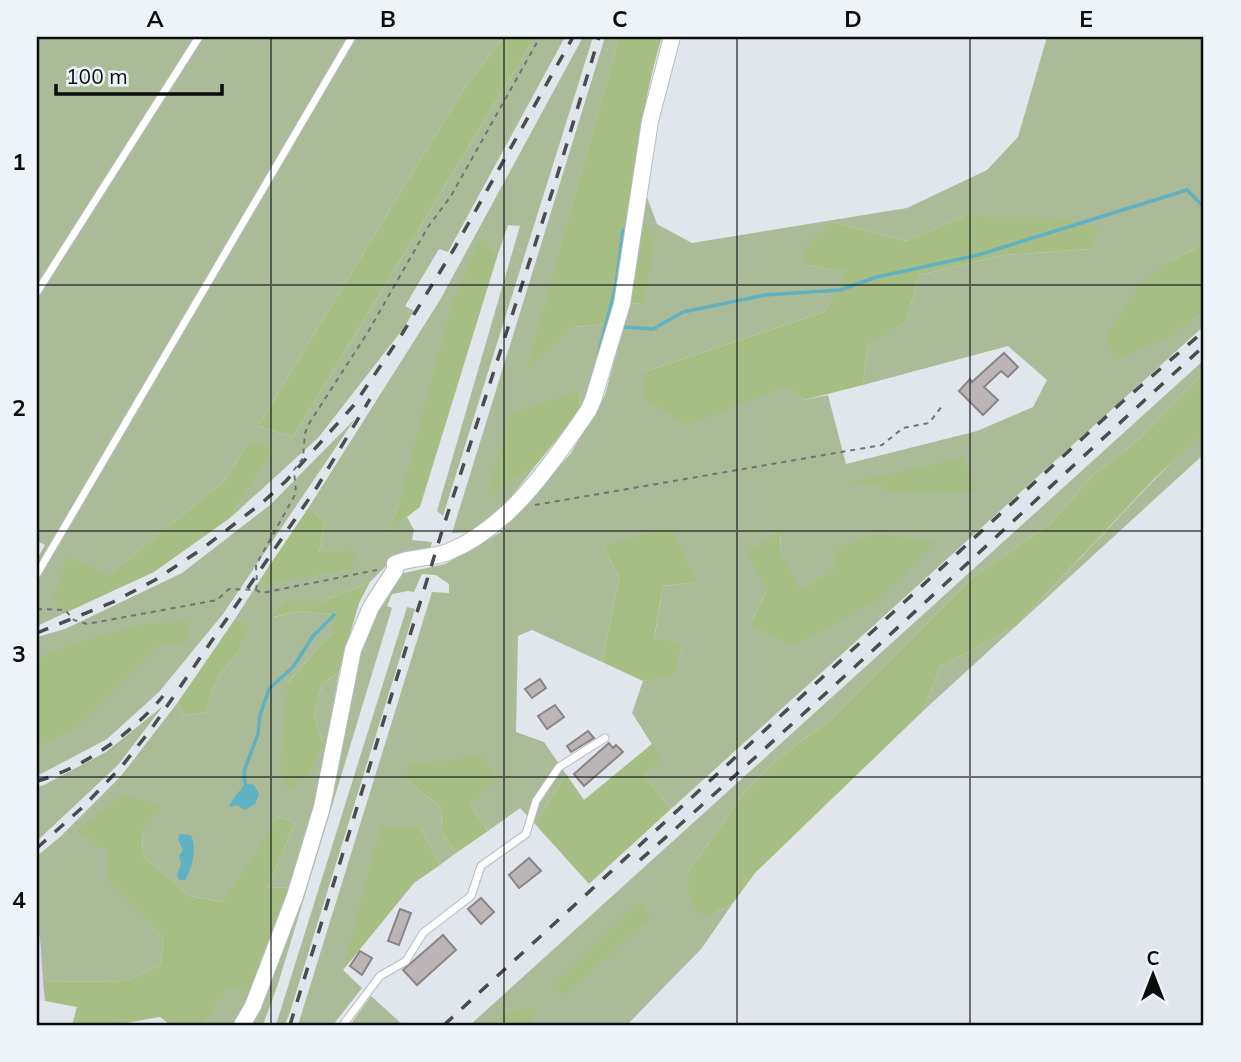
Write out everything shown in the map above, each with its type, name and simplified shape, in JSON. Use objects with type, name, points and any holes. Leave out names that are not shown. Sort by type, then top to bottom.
[{"type":"street","points":[[242,1025],[253,1006],[295,897],[322,807],[353,650],[371,607],[395,570],[395,564],[406,559],[446,553],[502,517],[542,478],[588,411],[622,304],[650,121],[672,37]]},
{"type":"lane","points":[[37,292],[199,37]]},
{"type":"lane","points":[[37,575],[352,37]]},
{"type":"lane","points":[[343,1025],[380,976],[406,961],[423,933],[471,896],[481,866],[526,834],[536,801],[559,767],[605,738]]},
{"type":"path","points":[[256,590],[259,578],[256,565],[296,493],[294,471],[303,458],[305,433],[310,422],[368,332],[428,227],[451,196],[540,37]]},
{"type":"path","points":[[536,504],[882,445],[903,428],[929,423],[943,405]]},
{"type":"path","points":[[37,609],[65,610],[74,620],[87,624],[217,600],[229,589],[256,590],[262,593],[395,564]]},
{"type":"shaded area","points":[[37,929],[40,937],[45,1001],[37,1000]]},
{"type":"green space","points":[[37,37],[503,37],[463,90],[258,426],[293,437],[535,37],[565,37],[448,252],[439,249],[405,306],[414,311],[403,329],[318,438],[230,518],[272,451],[249,441],[224,481],[108,576],[52,602],[63,614],[37,626],[37,559],[45,545],[37,541]]},
{"type":"green space","points":[[503,37],[535,37],[293,437],[258,426],[463,90]]},
{"type":"green space","points":[[583,37],[593,37],[443,516],[437,511],[520,226],[508,225],[498,254],[481,238],[399,504],[388,530],[407,517],[414,530],[412,540],[432,542],[430,550],[391,561],[370,582],[323,601],[284,601],[274,617],[299,611],[334,615],[334,633],[321,644],[288,683],[323,745],[314,714],[322,684],[339,672],[315,814],[292,887],[267,888],[295,823],[278,816],[224,902],[190,896],[142,855],[143,830],[109,852],[109,880],[163,938],[161,965],[126,981],[43,982],[37,929],[37,856],[60,837],[121,776],[178,702],[184,716],[206,712],[218,677],[240,650],[248,624],[235,619],[265,572],[264,584],[319,552],[325,523],[309,507],[440,300]]},
{"type":"green space","points":[[605,37],[619,37],[526,371],[574,327],[606,324],[597,365],[580,411],[579,392],[487,497],[536,465],[505,505],[469,532],[452,533]]},
{"type":"green space","points":[[619,37],[662,37],[652,72],[622,253],[606,324],[574,327],[525,373]]},
{"type":"green space","points":[[1047,37],[1204,37],[1204,244],[1170,261],[1172,334],[1204,311],[1204,326],[671,809],[645,776],[662,760],[632,713],[643,681],[674,675],[683,644],[654,640],[663,586],[695,582],[603,546],[619,577],[602,662],[532,630],[518,636],[516,732],[544,742],[566,774],[535,824],[520,808],[488,831],[470,804],[404,779],[441,807],[442,833],[456,853],[440,865],[420,827],[343,970],[362,988],[333,1025],[298,1025],[432,592],[449,593],[449,584],[436,575],[422,574],[414,592],[392,594],[387,606],[392,608],[278,984],[263,1025],[251,1025],[294,923],[329,802],[356,665],[376,608],[400,574],[445,564],[501,532],[571,453],[605,395],[630,303],[642,304],[641,219],[645,192],[657,224],[692,243],[907,208],[987,170],[1018,137]],"holes":[[[964,216],[1090,249],[1004,255],[919,275],[906,323],[868,342],[863,385],[1008,346],[1047,380],[1033,407],[977,431],[846,464],[828,395],[804,400],[789,386],[644,372],[824,312],[847,272],[806,265],[832,222],[906,241]],[[781,531],[780,550],[798,591],[833,570],[750,625],[767,590]]]},
{"type":"green space","points":[[964,216],[1062,218],[1100,228],[1090,249],[1004,255],[919,275],[906,323],[868,343],[863,385],[804,400],[788,386],[687,425],[644,399],[644,372],[824,312],[846,272],[806,265],[803,249],[832,222],[906,241]]},
{"type":"green space","points":[[641,219],[656,234],[643,304],[630,303]]},
{"type":"green space","points":[[481,237],[498,254],[420,507],[387,532],[399,504],[452,303]]},
{"type":"green space","points":[[1204,244],[1204,311],[1172,335],[1116,360],[1106,337],[1139,285],[1170,261]]},
{"type":"green space","points":[[1204,360],[1204,373],[1137,441],[1092,476],[1050,524],[973,577],[830,720],[781,756],[743,794],[689,871],[710,916],[733,903],[702,948],[627,1025],[470,1025]]},
{"type":"green space","points":[[1204,373],[1204,433],[1154,479],[1016,626],[940,667],[923,711],[755,873],[733,903],[710,916],[696,912],[689,894],[689,871],[743,794],[781,756],[830,720],[973,577],[1050,524],[1092,476],[1137,441]]},
{"type":"green space","points":[[579,391],[580,411],[536,465],[487,498],[510,414]]},
{"type":"green space","points":[[355,419],[223,614],[159,692],[107,739],[37,776],[37,637],[65,629],[182,573],[270,505]]},
{"type":"green space","points":[[1204,433],[1204,454],[1016,626],[1151,483]]},
{"type":"green space","points":[[249,441],[273,450],[230,518],[154,572],[63,614],[52,602],[68,556],[109,575],[224,481]]},
{"type":"green space","points":[[963,458],[976,490],[948,493],[887,492],[881,486],[846,483]]},
{"type":"green space","points":[[309,507],[325,523],[319,552],[355,551],[353,569],[263,584],[265,572]]},
{"type":"green space","points":[[672,528],[696,582],[663,586],[654,639],[683,644],[674,676],[643,681],[602,662],[619,577],[603,546]]},
{"type":"green space","points":[[781,531],[780,550],[799,590],[833,570],[836,549],[876,534],[936,542],[881,598],[793,646],[750,625],[767,590],[747,552]]},
{"type":"green space","points":[[370,582],[359,603],[339,672],[322,684],[314,714],[323,745],[308,775],[288,791],[280,773],[288,683],[321,644],[334,633],[334,615],[299,611],[273,617],[284,601],[323,601]]},
{"type":"green space","points":[[407,607],[415,609],[290,1012],[285,1025],[276,1025]]},
{"type":"green space","points":[[235,619],[249,624],[240,650],[218,677],[206,712],[184,716],[178,702]]},
{"type":"green space","points":[[188,621],[186,644],[160,644],[76,728],[37,746],[37,661],[45,654],[137,625]]},
{"type":"green space","points":[[1016,626],[923,711],[940,667]]},
{"type":"green space","points":[[163,706],[118,765],[37,841],[37,787],[106,752]]},
{"type":"green space","points":[[653,743],[663,760],[645,776],[671,809],[589,884],[535,824],[566,774],[584,800]]},
{"type":"green space","points":[[483,756],[498,779],[470,804],[488,831],[456,853],[442,833],[441,807],[404,779],[409,765]]},
{"type":"green space","points":[[122,795],[163,806],[143,830],[142,855],[190,896],[223,902],[278,816],[295,823],[267,888],[292,887],[256,981],[247,991],[228,988],[203,1025],[170,1025],[160,1017],[114,1025],[72,1025],[77,1007],[45,1001],[43,982],[126,981],[161,965],[163,938],[108,880],[109,852],[77,831]]},
{"type":"green space","points":[[381,826],[420,827],[440,865],[414,883],[343,970]]},
{"type":"green space","points":[[639,902],[651,917],[564,995],[551,987]]},
{"type":"green space","points":[[256,981],[237,1025],[203,1025],[228,987]]},
{"type":"green space","points":[[371,996],[403,1025],[350,1025]]},
{"type":"green space","points":[[539,1006],[529,1025],[494,1025],[501,1014]]},
{"type":"water","points":[[245,783],[254,785],[259,794],[255,804],[245,810],[237,805],[229,807],[232,801]]},
{"type":"water","points":[[180,834],[191,835],[194,846],[192,864],[185,880],[179,880],[177,875],[181,864],[179,856],[183,850],[178,839]]},
{"type":"building","points":[[1004,353],[1018,367],[1008,377],[1001,371],[984,387],[998,400],[983,415],[959,391]]},
{"type":"building","points":[[540,679],[546,688],[532,698],[525,689]]},
{"type":"building","points":[[555,705],[564,717],[547,729],[538,716]]},
{"type":"building","points":[[588,731],[594,738],[571,752],[567,746]]},
{"type":"building","points":[[609,743],[613,748],[616,745],[623,752],[584,786],[574,774]]},
{"type":"building","points":[[529,858],[541,871],[519,888],[509,875]]},
{"type":"building","points":[[481,898],[494,912],[481,924],[468,909]]},
{"type":"building","points":[[400,909],[411,913],[399,945],[388,941]]},
{"type":"building","points":[[443,935],[456,950],[417,985],[403,970]]},
{"type":"building","points":[[360,951],[372,958],[362,975],[350,966]]},
{"type":"waterway","points":[[623,327],[653,329],[683,312],[765,295],[840,290],[877,277],[978,255],[1187,190],[1201,204],[1204,203]]},
{"type":"waterway","points":[[599,352],[616,285],[623,230]]},
{"type":"waterway","points":[[245,783],[244,771],[258,734],[260,715],[269,689],[293,667],[313,636],[334,615]]},
{"type":"railway","points":[[37,633],[113,602],[155,580],[202,549],[286,481],[354,405],[402,334],[454,249],[573,37]]},
{"type":"railway","points":[[290,1025],[443,528],[555,183],[599,37]]},
{"type":"railway","points":[[444,1025],[1121,403],[1204,331]]},
{"type":"railway","points":[[640,860],[853,669],[1204,346]]},
{"type":"railway","points":[[37,848],[84,806],[122,766],[152,728],[317,487],[370,399]]},
{"type":"railway","points":[[37,781],[72,768],[106,748],[137,723],[163,696]]}]
